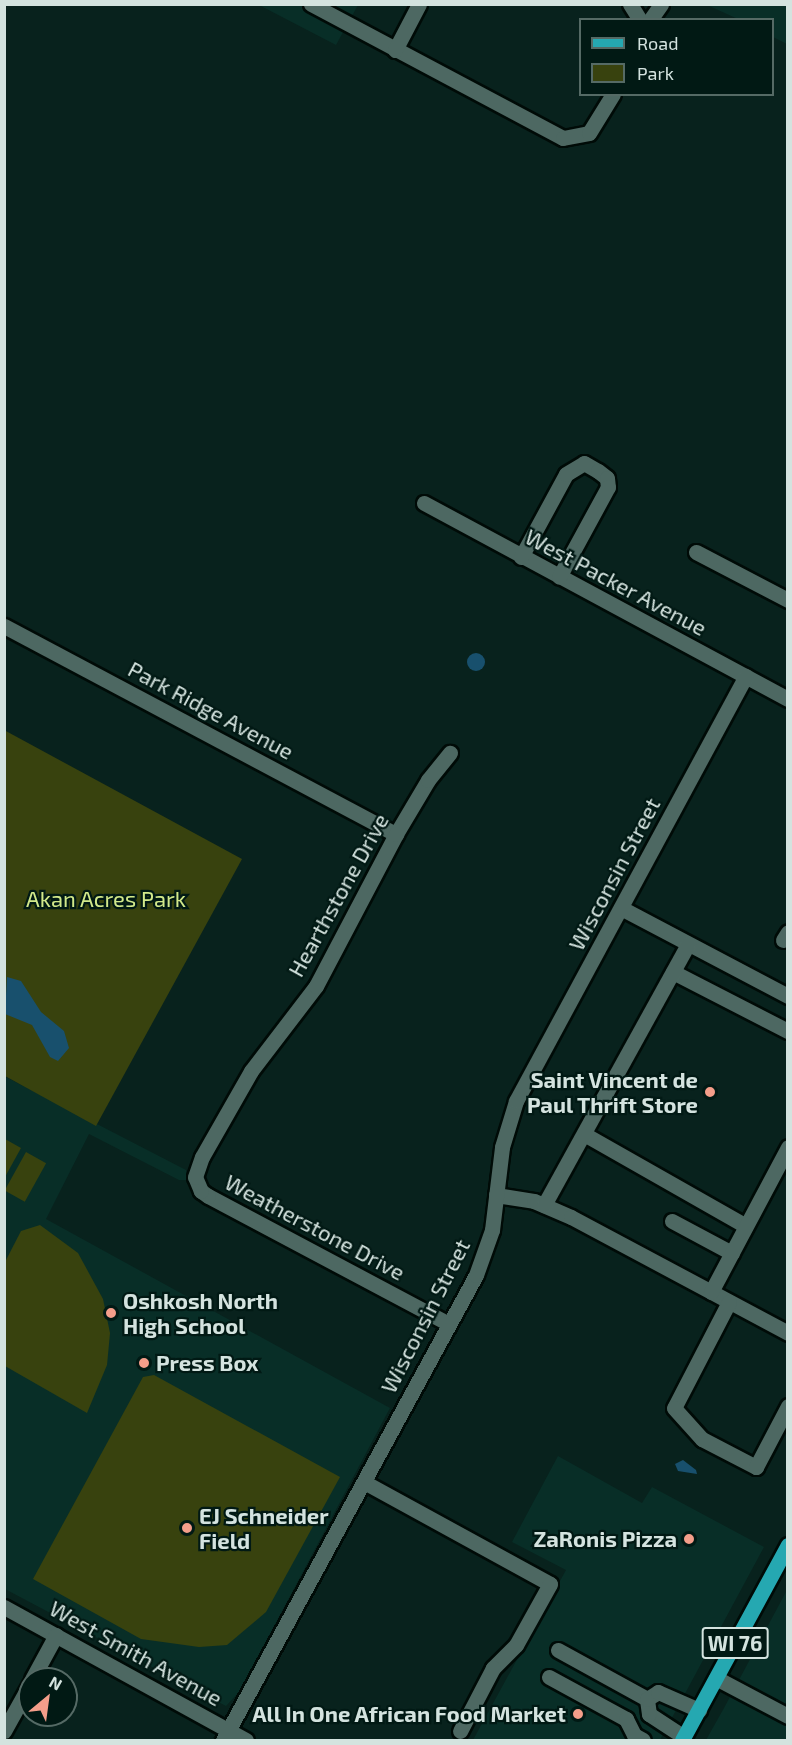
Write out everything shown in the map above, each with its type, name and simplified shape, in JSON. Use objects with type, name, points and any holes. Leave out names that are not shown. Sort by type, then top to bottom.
[{"type":"main road","name":"WI 76","points":[[683,1739],[788,1545]]},
{"type":"street","points":[[311,4],[564,138],[589,133],[612,96]]},
{"type":"street","points":[[395,50],[419,4]]},
{"type":"street","points":[[630,4],[639,18]]},
{"type":"street","points":[[651,18],[661,4]]},
{"type":"street","points":[[521,556],[566,474],[584,463],[607,478],[608,487],[559,577]]},
{"type":"street","name":"West Packer Avenue","points":[[424,503],[788,699]]},
{"type":"street","points":[[696,552],[788,600]]},
{"type":"street","name":"Park Ridge Avenue","points":[[4,626],[396,834]]},
{"type":"street","name":"Wisconsin Street","points":[[226,1735],[484,1258],[502,1147],[516,1101],[746,676]]},
{"type":"street","name":"Hearthstone Drive","points":[[196,1181],[195,1171],[251,1071],[326,970],[396,834],[450,753]]},
{"type":"street","points":[[621,908],[788,996]]},
{"type":"street","points":[[544,1205],[688,944]]},
{"type":"street","points":[[673,972],[788,1031]]},
{"type":"street","points":[[584,1134],[746,1226]]},
{"type":"street","points":[[711,1292],[788,1147]]},
{"type":"street","name":"Weatherstone Drive","points":[[196,1181],[208,1196],[449,1324]]},
{"type":"street","points":[[496,1195],[544,1205],[788,1333]]},
{"type":"street","points":[[672,1221],[732,1253]]},
{"type":"street","points":[[729,1302],[674,1408],[702,1439],[756,1467],[788,1406]]},
{"type":"street","points":[[364,1482],[550,1584],[516,1646],[493,1668],[460,1731]]},
{"type":"street","name":"West Smith Avenue","points":[[4,1607],[226,1735],[246,1740]]},
{"type":"street","points":[[39,1667],[56,1635]]},
{"type":"street","points":[[558,1650],[647,1699]]},
{"type":"street","points":[[549,1677],[626,1719],[634,1735],[643,1740]]},
{"type":"street","points":[[716,1678],[788,1716]]},
{"type":"street","points":[[647,1699],[658,1692],[699,1710]]},
{"type":"street","points":[[647,1699],[649,1714],[683,1739]]},
{"type":"street","points":[[4,1731],[18,1706]]},
{"type":"shaded area","points":[[259,5],[358,5],[336,45]]},
{"type":"shaded area","points":[[707,5],[787,5],[787,44],[774,38],[774,18],[736,18]]},
{"type":"shaded area","name":"Oshkosh North High School","points":[[4,1076],[186,1170],[186,1180],[179,1180],[89,1134],[46,1219],[390,1408],[239,1692],[226,1706],[5,1589]]},
{"type":"shaded area","points":[[558,1456],[642,1503],[652,1487],[764,1547],[660,1740],[473,1740],[566,1570],[512,1542]]},
{"type":"shaded area","points":[[787,1590],[787,1740],[706,1740],[724,1708]]},
{"type":"green space","name":"Akan Acres Park","points":[[4,730],[242,859],[96,1126],[5,1076]]},
{"type":"green space","points":[[5,1139],[21,1148],[5,1177]]},
{"type":"green space","points":[[26,1152],[46,1163],[25,1202],[5,1190]]},
{"type":"green space","points":[[40,1225],[78,1253],[103,1299],[110,1333],[107,1365],[87,1413],[5,1366],[5,1262],[21,1231]]},
{"type":"green space","name":"EJ Schneider Field","points":[[154,1375],[340,1477],[266,1612],[227,1645],[199,1647],[141,1639],[33,1579],[143,1377]]},
{"type":"water","points":[[476,653],[483,655],[485,662],[483,669],[476,671],[469,669],[467,662],[469,655]]},
{"type":"water","points":[[7,977],[21,981],[41,1012],[64,1031],[69,1048],[58,1061],[50,1057],[32,1025],[5,1014]]},
{"type":"water","points":[[683,1460],[696,1470],[697,1474],[678,1471],[675,1464]]},
{"type":"place","name":"Saint Vincent de Paul Thrift Store","points":[[710,1092]]},
{"type":"place","name":"Oshkosh North High School","points":[[111,1313]]},
{"type":"place","name":"Press Box","points":[[144,1363]]},
{"type":"place","name":"EJ Schneider Field","points":[[187,1528]]},
{"type":"place","name":"ZaRonis Pizza","points":[[689,1539]]},
{"type":"place","name":"All In One African Food Market","points":[[578,1714]]}]
